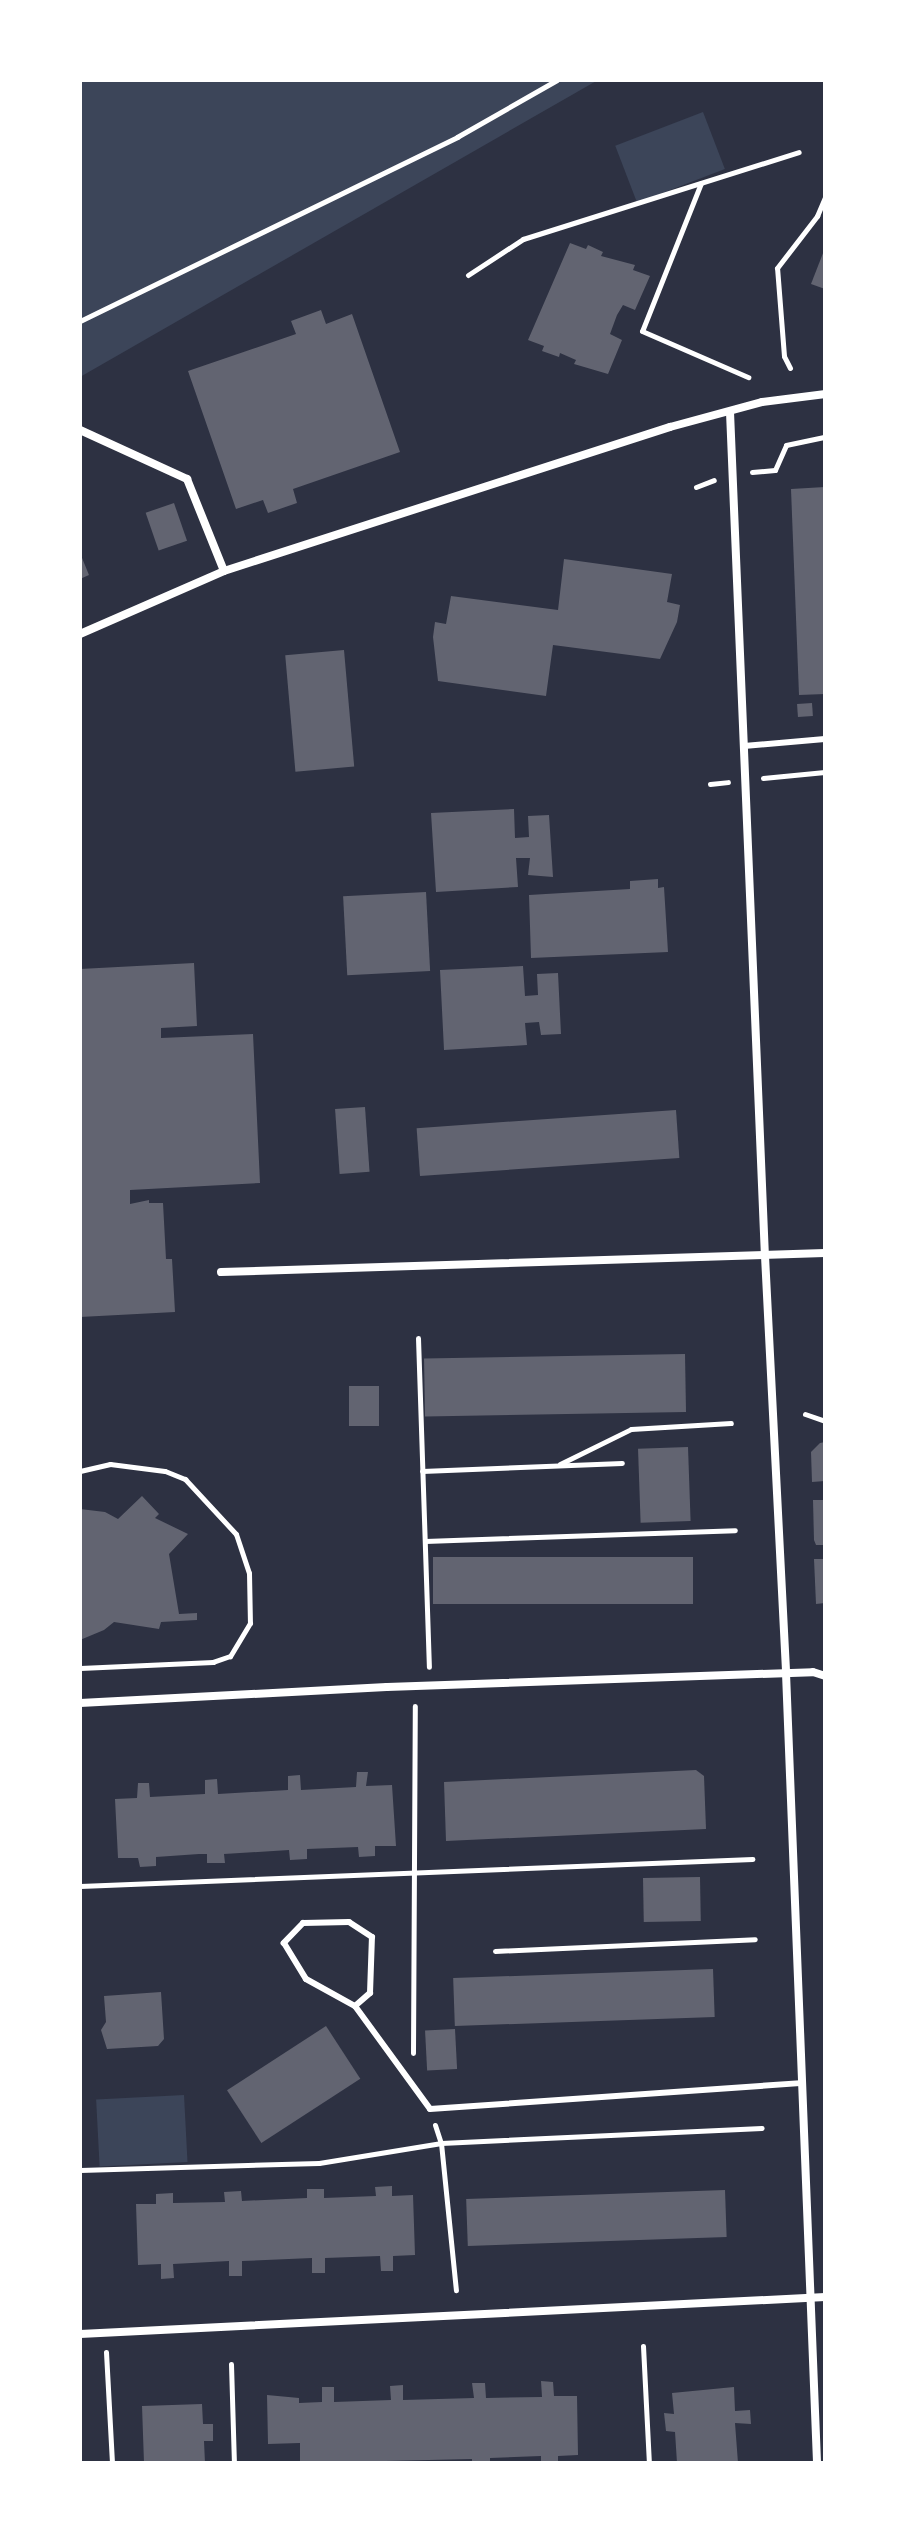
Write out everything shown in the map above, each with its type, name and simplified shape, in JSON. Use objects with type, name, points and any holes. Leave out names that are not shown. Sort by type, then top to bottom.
[{"type":"street","points":[[80,634],[224,571],[670,427],[762,402],[825,394]]},
{"type":"street","points":[[730,412],[765,1256],[786,1673],[808,2297],[817,2463]]},
{"type":"street","points":[[80,430],[187,479],[224,571]]},
{"type":"street","points":[[221,1272],[825,1253]]},
{"type":"street","points":[[80,1703],[387,1687],[813,1672],[825,1676]]},
{"type":"street","points":[[80,2334],[825,2297]]},
{"type":"lane","points":[[744,746],[825,739]]},
{"type":"lane","points":[[355,2006],[370,1993],[372,1937],[349,1922],[303,1923],[284,1943],[306,1979],[355,2006],[430,2109],[800,2083]]},
{"type":"path","points":[[80,321],[457,137],[557,80]]},
{"type":"path","points":[[468,275],[523,239],[799,152]]},
{"type":"path","points":[[702,182],[642,331],[748,377]]},
{"type":"path","points":[[790,368],[784,356],[777,268],[817,216],[825,197]]},
{"type":"path","points":[[749,472],[775,470],[786,445],[825,437]]},
{"type":"path","points":[[696,487],[719,478]]},
{"type":"path","points":[[763,778],[825,772]]},
{"type":"path","points":[[710,784],[733,781]]},
{"type":"path","points":[[418,1338],[429,1667]]},
{"type":"path","points":[[805,1414],[825,1421]]},
{"type":"path","points":[[556,1466],[631,1429],[731,1423]]},
{"type":"path","points":[[422,1471],[622,1463]]},
{"type":"path","points":[[80,1471],[110,1464],[165,1471],[185,1479],[236,1534],[249,1573],[250,1610],[250,1623],[230,1656],[213,1662],[80,1668]]},
{"type":"path","points":[[425,1541],[735,1530]]},
{"type":"path","points":[[413,2085],[415,1706]]},
{"type":"path","points":[[80,1886],[752,1859]]},
{"type":"path","points":[[495,1951],[755,1939]]},
{"type":"path","points":[[430,2109],[441,2143],[456,2290]]},
{"type":"path","points":[[80,2170],[319,2163],[441,2143],[762,2128]]},
{"type":"path","points":[[105,2333],[112,2463]]},
{"type":"path","points":[[643,2346],[649,2463]]},
{"type":"path","points":[[231,2364],[234,2463]]},
{"type":"shaded area","points":[[80,80],[598,80],[80,377]]},
{"type":"shaded area","points":[[703,112],[725,169],[637,203],[615,146]]},
{"type":"shaded area","points":[[184,2095],[188,2162],[100,2167],[96,2100]]},
{"type":"building","points":[[570,243],[586,249],[588,245],[603,252],[601,256],[635,265],[633,270],[650,276],[635,310],[623,305],[617,315],[610,334],[622,340],[608,374],[574,364],[576,360],[560,353],[559,357],[542,351],[544,346],[528,340]]},
{"type":"building","points":[[825,248],[825,289],[811,284]]},
{"type":"building","points":[[321,310],[326,324],[352,314],[400,452],[293,489],[297,503],[268,513],[263,500],[236,509],[188,371],[296,334],[291,321]]},
{"type":"building","points":[[825,487],[825,694],[799,695],[791,489]]},
{"type":"building","points":[[174,503],[187,541],[159,551],[146,513]]},
{"type":"building","points":[[80,553],[89,575],[80,579]]},
{"type":"building","points":[[564,559],[672,574],[667,602],[680,605],[677,622],[660,659],[553,645],[546,696],[438,681],[433,637],[435,622],[446,624],[451,596],[558,610]]},
{"type":"building","points":[[344,650],[354,767],[295,772],[285,655]]},
{"type":"building","points":[[812,703],[813,716],[798,717],[797,704]]},
{"type":"building","points":[[514,809],[515,838],[529,837],[528,816],[549,815],[553,877],[528,875],[530,858],[516,858],[518,887],[436,892],[431,813]]},
{"type":"building","points":[[658,879],[658,888],[664,887],[668,952],[531,958],[529,895],[630,889],[630,881]]},
{"type":"building","points":[[426,892],[430,971],[347,975],[343,896]]},
{"type":"building","points":[[194,963],[197,1026],[161,1028],[161,1038],[253,1034],[260,1183],[130,1190],[130,1204],[149,1200],[149,1203],[163,1203],[166,1259],[172,1259],[175,1312],[80,1317],[80,969]]},
{"type":"building","points":[[523,966],[525,996],[538,995],[537,974],[558,973],[561,1034],[541,1035],[539,1022],[525,1023],[527,1045],[444,1050],[440,970]]},
{"type":"building","points":[[365,1107],[370,1172],[340,1174],[335,1109]]},
{"type":"building","points":[[676,1110],[679,1158],[420,1176],[417,1128]]},
{"type":"building","points":[[685,1354],[686,1412],[425,1417],[424,1359]]},
{"type":"building","points":[[349,1386],[379,1386],[379,1426],[349,1426]]},
{"type":"building","points":[[825,1442],[825,1481],[812,1482],[811,1452]]},
{"type":"building","points":[[688,1447],[691,1521],[641,1523],[638,1449]]},
{"type":"building","points":[[142,1496],[159,1514],[155,1518],[188,1534],[169,1554],[179,1614],[197,1613],[197,1620],[161,1622],[159,1629],[114,1622],[80,1640],[80,1509],[105,1512],[118,1519]]},
{"type":"building","points":[[813,1500],[825,1500],[825,1545],[816,1545],[814,1540]]},
{"type":"building","points":[[433,1557],[693,1557],[693,1604],[433,1604]]},
{"type":"building","points":[[814,1559],[825,1559],[825,1603],[816,1604]]},
{"type":"building","points":[[696,1770],[704,1776],[706,1829],[446,1841],[444,1782]]},
{"type":"building","points":[[357,1772],[368,1772],[366,1786],[392,1785],[396,1846],[375,1846],[375,1856],[359,1857],[358,1847],[307,1849],[307,1859],[290,1860],[289,1850],[224,1854],[225,1863],[207,1863],[207,1854],[199,1854],[156,1857],[156,1866],[140,1867],[138,1858],[118,1858],[115,1799],[137,1798],[138,1783],[149,1783],[150,1797],[205,1794],[205,1780],[217,1779],[218,1794],[288,1790],[288,1776],[300,1775],[301,1790],[356,1787]]},
{"type":"building","points":[[700,1877],[701,1921],[644,1922],[643,1878]]},
{"type":"building","points":[[713,1969],[715,2017],[455,2026],[453,1978]]},
{"type":"building","points":[[161,1992],[164,2039],[158,2046],[107,2049],[101,2030],[106,2022],[104,1996]]},
{"type":"building","points":[[326,2026],[360,2079],[261,2143],[227,2090]]},
{"type":"building","points":[[455,2029],[457,2069],[427,2071],[425,2031]]},
{"type":"building","points":[[392,2186],[392,2196],[413,2195],[415,2255],[393,2256],[393,2271],[381,2271],[380,2256],[325,2258],[325,2273],[312,2273],[312,2258],[242,2261],[242,2276],[229,2276],[229,2261],[173,2264],[174,2278],[161,2279],[161,2264],[138,2265],[136,2204],[156,2204],[156,2194],[173,2193],[173,2203],[225,2202],[224,2192],[241,2191],[242,2201],[307,2198],[307,2189],[324,2189],[324,2198],[376,2196],[375,2187]]},
{"type":"building","points":[[725,2190],[727,2237],[468,2246],[466,2199]]},
{"type":"building","points":[[541,2381],[553,2382],[554,2396],[577,2396],[578,2455],[558,2456],[558,2463],[541,2463],[541,2456],[490,2458],[490,2463],[472,2463],[472,2459],[300,2463],[300,2443],[268,2444],[267,2395],[299,2398],[299,2403],[322,2402],[322,2387],[334,2387],[334,2402],[391,2400],[390,2386],[403,2385],[403,2400],[474,2398],[472,2383],[485,2383],[486,2398],[542,2397]]},
{"type":"building","points":[[734,2387],[735,2411],[750,2410],[751,2424],[735,2423],[738,2463],[677,2463],[675,2432],[666,2431],[664,2413],[674,2414],[672,2393]]},
{"type":"building","points":[[202,2404],[203,2424],[213,2424],[213,2441],[204,2441],[205,2463],[144,2463],[142,2406]]}]
